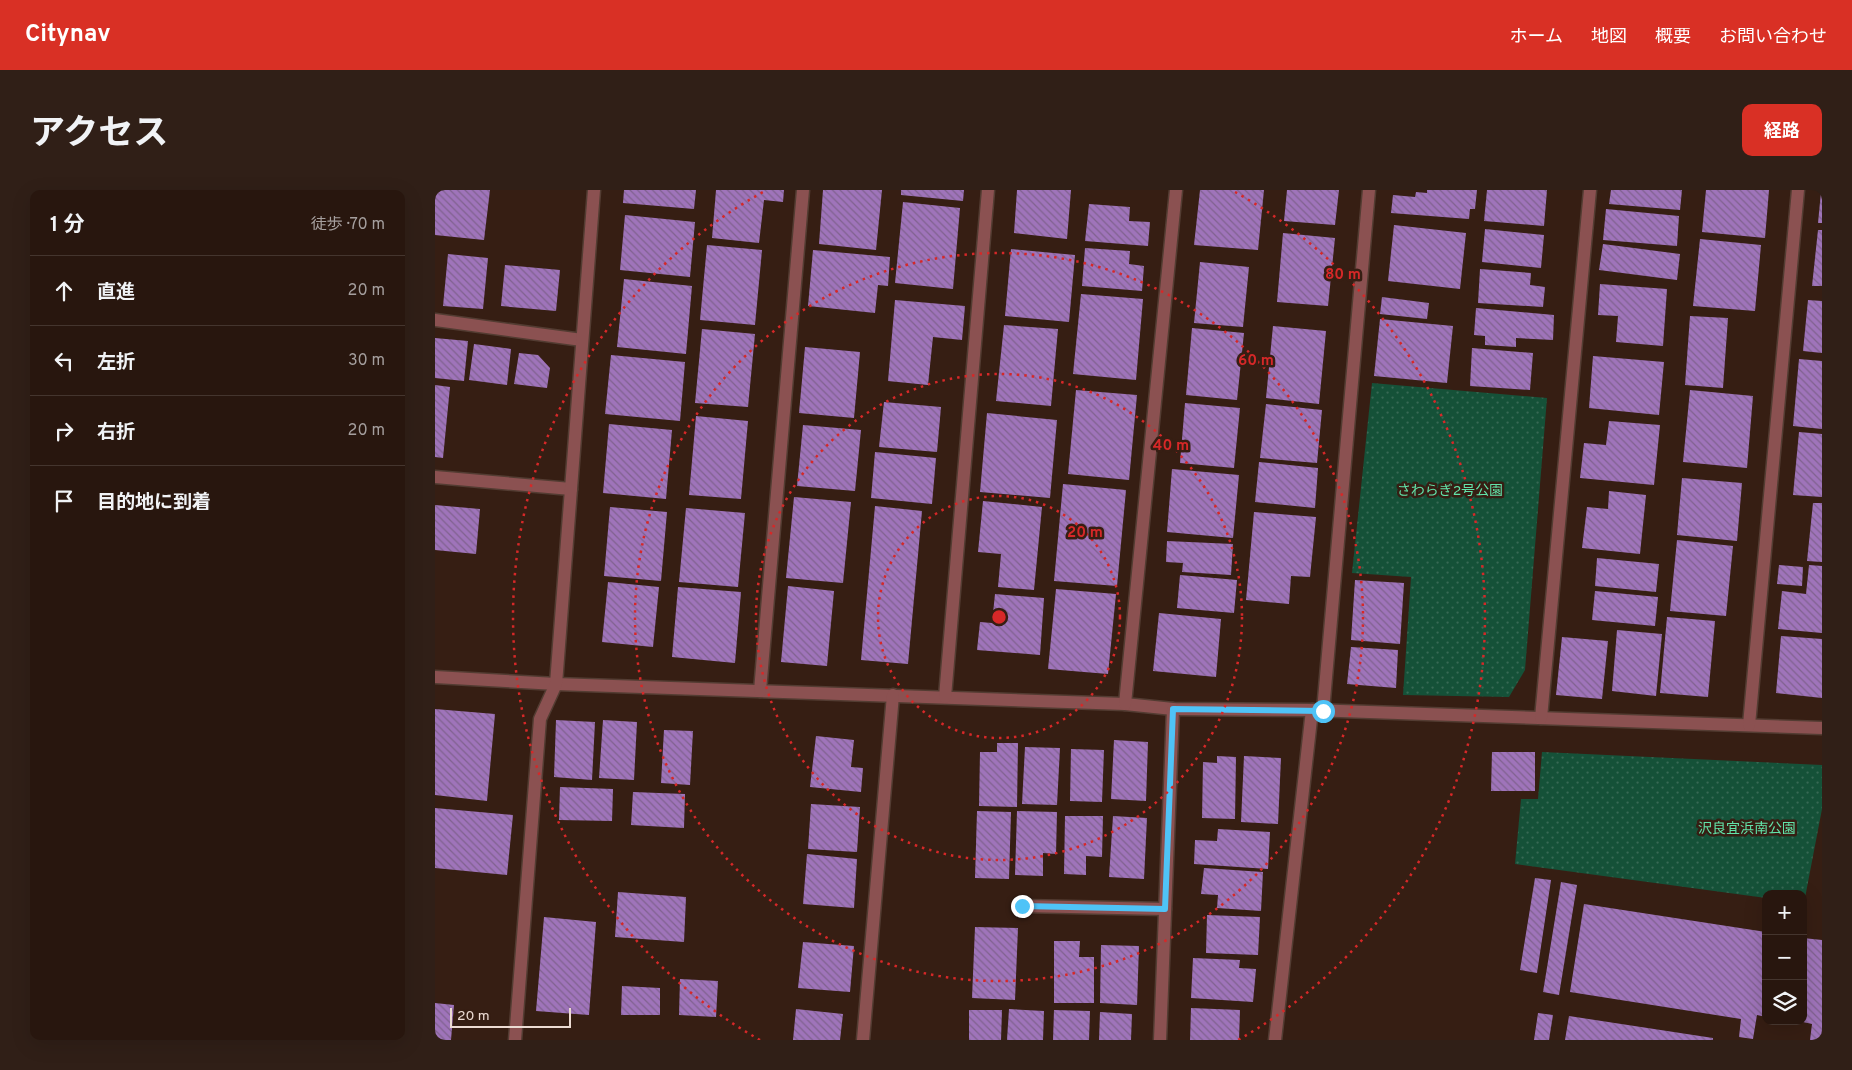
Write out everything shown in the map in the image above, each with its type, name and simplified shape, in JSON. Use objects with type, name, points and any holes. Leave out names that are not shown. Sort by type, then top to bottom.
[{"type":"street","points":[[515,1040],[540,719],[555,684],[594,190]]},
{"type":"street","points":[[760,691],[803,190]]},
{"type":"street","points":[[945,697],[989,190]]},
{"type":"street","points":[[1125,704],[1176,190]]},
{"type":"street","points":[[1275,1040],[1317,711],[1369,190]]},
{"type":"street","points":[[1541,718],[1590,190]]},
{"type":"street","points":[[1749,725],[1799,190]]},
{"type":"street","points":[[435,320],[582,340]]},
{"type":"street","points":[[435,477],[571,489]]},
{"type":"street","points":[[435,677],[555,684],[1125,704],[1173,709],[1317,711],[1822,728]]},
{"type":"street","points":[[863,1040],[893,696]]},
{"type":"street","points":[[1160,1040],[1173,709]]},
{"type":"street","points":[[1022,906],[1165,909]]},
{"type":"green space","name":"さわらぎ2号公園","points":[[1372,383],[1547,398],[1525,670],[1509,697],[1403,695],[1411,577],[1352,573]]},
{"type":"green space","name":"沢良宜浜南公園","points":[[1542,752],[1822,765],[1822,809],[1806,890],[1762,890],[1762,897],[1515,864],[1521,799],[1538,799]]},
{"type":"building","points":[[435,190],[490,190],[484,240],[435,235]]},
{"type":"building","points":[[624,190],[696,190],[694,209],[623,203]]},
{"type":"building","points":[[716,190],[784,190],[783,202],[764,200],[759,243],[712,238]]},
{"type":"building","points":[[823,190],[882,190],[876,250],[819,244]]},
{"type":"building","points":[[901,190],[964,190],[963,201],[901,195]]},
{"type":"building","points":[[1017,190],[1071,190],[1067,239],[1014,233]]},
{"type":"building","points":[[1200,190],[1264,190],[1258,250],[1194,245]]},
{"type":"building","points":[[1287,190],[1339,190],[1335,225],[1284,221]]},
{"type":"building","points":[[1427,190],[1477,190],[1475,209],[1470,209],[1469,219],[1391,213],[1393,195],[1415,197],[1416,192],[1427,193]]},
{"type":"building","points":[[1487,190],[1547,190],[1544,226],[1484,221]]},
{"type":"building","points":[[1611,190],[1682,190],[1680,210],[1609,204]]},
{"type":"building","points":[[1706,190],[1769,190],[1765,238],[1702,232]]},
{"type":"building","points":[[1821,192],[1822,223],[1818,223]]},
{"type":"building","points":[[903,202],[960,208],[953,289],[895,283]]},
{"type":"building","points":[[1089,204],[1130,207],[1129,221],[1150,222],[1148,246],[1085,241]]},
{"type":"building","points":[[1606,209],[1679,216],[1677,246],[1603,240]]},
{"type":"building","points":[[625,215],[695,222],[690,277],[620,270]]},
{"type":"building","points":[[1394,225],[1466,233],[1460,289],[1388,281]]},
{"type":"building","points":[[1485,229],[1544,235],[1541,268],[1482,262]]},
{"type":"building","points":[[1818,230],[1822,230],[1822,286],[1812,286]]},
{"type":"building","points":[[1283,233],[1335,238],[1328,306],[1277,302]]},
{"type":"building","points":[[1700,239],[1761,245],[1755,311],[1693,306]]},
{"type":"building","points":[[1603,244],[1680,254],[1677,280],[1599,270]]},
{"type":"building","points":[[707,245],[762,250],[755,325],[700,320]]},
{"type":"building","points":[[1085,248],[1130,251],[1129,264],[1144,266],[1142,291],[1082,286]]},
{"type":"building","points":[[1011,249],[1075,255],[1069,322],[1005,316]]},
{"type":"building","points":[[813,250],[890,257],[888,286],[878,285],[875,313],[808,306]]},
{"type":"building","points":[[448,254],[488,258],[483,309],[443,306]]},
{"type":"building","points":[[1200,262],[1249,267],[1243,327],[1194,323]]},
{"type":"building","points":[[505,265],[560,270],[556,311],[501,306]]},
{"type":"building","points":[[1480,269],[1531,273],[1530,285],[1545,287],[1543,307],[1478,303]]},
{"type":"building","points":[[624,279],[692,286],[686,354],[617,347]]},
{"type":"building","points":[[1600,284],[1667,289],[1663,346],[1616,342],[1618,316],[1598,315]]},
{"type":"building","points":[[1081,294],[1143,299],[1136,380],[1073,374]]},
{"type":"building","points":[[1382,297],[1429,303],[1427,319],[1380,314]]},
{"type":"building","points":[[895,300],[965,306],[962,340],[933,337],[928,385],[888,381]]},
{"type":"building","points":[[1808,300],[1822,301],[1822,353],[1803,351]]},
{"type":"building","points":[[1476,308],[1554,315],[1553,340],[1516,338],[1516,347],[1485,345],[1485,336],[1474,335]]},
{"type":"building","points":[[1690,316],[1728,318],[1723,388],[1685,385]]},
{"type":"building","points":[[1380,319],[1453,326],[1447,383],[1374,376]]},
{"type":"building","points":[[1004,325],[1058,329],[1051,406],[996,401]]},
{"type":"building","points":[[1273,326],[1326,331],[1319,404],[1266,398]]},
{"type":"building","points":[[1192,328],[1244,333],[1237,400],[1186,395]]},
{"type":"building","points":[[702,329],[755,334],[748,407],[695,403]]},
{"type":"building","points":[[435,338],[468,341],[464,381],[435,378]]},
{"type":"building","points":[[474,344],[511,349],[507,385],[469,380]]},
{"type":"building","points":[[805,347],[860,352],[854,418],[799,413]]},
{"type":"building","points":[[1472,348],[1533,353],[1530,390],[1470,386]]},
{"type":"building","points":[[519,353],[538,355],[550,368],[547,388],[514,384]]},
{"type":"building","points":[[611,355],[685,362],[680,421],[605,414]]},
{"type":"building","points":[[1593,356],[1664,362],[1659,415],[1589,408]]},
{"type":"building","points":[[1799,359],[1822,361],[1822,429],[1793,426]]},
{"type":"building","points":[[435,385],[450,387],[443,458],[435,457]]},
{"type":"building","points":[[1076,390],[1137,395],[1129,480],[1068,474]]},
{"type":"building","points":[[1690,390],[1753,396],[1747,468],[1683,462]]},
{"type":"building","points":[[884,402],[941,407],[937,452],[879,447]]},
{"type":"building","points":[[1185,403],[1240,408],[1234,468],[1180,463]]},
{"type":"building","points":[[1266,404],[1322,410],[1317,463],[1260,458]]},
{"type":"building","points":[[987,413],[1057,420],[1050,498],[980,492]]},
{"type":"building","points":[[696,416],[748,421],[741,499],[689,495]]},
{"type":"building","points":[[1609,421],[1660,425],[1654,485],[1580,478],[1584,443],[1606,445]]},
{"type":"building","points":[[609,424],[672,430],[666,499],[603,493]]},
{"type":"building","points":[[803,425],[861,430],[855,491],[797,486]]},
{"type":"building","points":[[1799,432],[1822,434],[1822,497],[1793,495]]},
{"type":"building","points":[[875,452],[936,458],[932,504],[871,498]]},
{"type":"building","points":[[1259,462],[1318,468],[1315,508],[1255,502]]},
{"type":"building","points":[[1172,469],[1239,475],[1233,538],[1167,532]]},
{"type":"building","points":[[1682,478],[1742,483],[1737,541],[1677,535]]},
{"type":"building","points":[[1063,484],[1126,490],[1117,586],[1054,581]]},
{"type":"building","points":[[1609,491],[1646,495],[1640,554],[1582,548],[1587,507],[1608,509]]},
{"type":"building","points":[[794,497],[851,502],[843,583],[786,578]]},
{"type":"building","points":[[983,501],[1042,507],[1034,590],[998,587],[1001,554],[978,552]]},
{"type":"building","points":[[1813,503],[1822,503],[1822,562],[1807,561]]},
{"type":"building","points":[[435,505],[480,509],[476,554],[435,550]]},
{"type":"building","points":[[875,506],[922,511],[908,664],[861,660]]},
{"type":"building","points":[[610,507],[667,512],[661,581],[604,576]]},
{"type":"building","points":[[686,508],[745,513],[738,587],[679,582]]},
{"type":"building","points":[[1254,512],[1316,517],[1310,577],[1291,576],[1289,604],[1246,600]]},
{"type":"building","points":[[1677,540],[1733,546],[1726,616],[1670,611]]},
{"type":"building","points":[[1167,541],[1233,544],[1231,575],[1182,572],[1183,563],[1166,562]]},
{"type":"building","points":[[1597,558],[1659,564],[1656,592],[1595,586]]},
{"type":"building","points":[[1779,565],[1803,567],[1802,586],[1777,584]]},
{"type":"building","points":[[1809,565],[1822,566],[1822,633],[1778,629],[1782,591],[1806,594]]},
{"type":"building","points":[[1180,575],[1237,580],[1234,613],[1177,608]]},
{"type":"building","points":[[1355,580],[1404,583],[1400,644],[1351,640]]},
{"type":"building","points":[[608,582],[659,587],[653,647],[602,642]]},
{"type":"building","points":[[788,586],[834,591],[827,666],[781,662]]},
{"type":"building","points":[[678,587],[741,592],[735,663],[672,657]]},
{"type":"building","points":[[1056,589],[1116,594],[1108,674],[1048,669]]},
{"type":"building","points":[[1595,591],[1658,597],[1655,626],[1592,620]]},
{"type":"building","points":[[995,594],[1044,598],[1040,655],[977,650],[980,622],[992,623]]},
{"type":"building","points":[[1159,613],[1221,619],[1216,677],[1153,671]]},
{"type":"building","points":[[1667,617],[1715,621],[1708,697],[1660,693]]},
{"type":"building","points":[[1617,630],[1662,634],[1656,696],[1612,691]]},
{"type":"building","points":[[1781,636],[1822,639],[1822,698],[1776,693]]},
{"type":"building","points":[[1562,637],[1608,641],[1602,699],[1556,695]]},
{"type":"building","points":[[1351,647],[1398,650],[1396,688],[1347,684]]},
{"type":"building","points":[[435,709],[495,714],[487,801],[435,795]]},
{"type":"building","points":[[556,720],[595,722],[592,780],[554,777]]},
{"type":"building","points":[[603,720],[637,722],[634,780],[599,778]]},
{"type":"building","points":[[664,730],[693,731],[690,785],[661,783]]},
{"type":"building","points":[[816,736],[854,740],[851,767],[863,768],[861,792],[810,787]]},
{"type":"building","points":[[1114,740],[1148,742],[1146,801],[1111,799]]},
{"type":"building","points":[[997,743],[1018,743],[1017,807],[979,806],[980,752],[997,752]]},
{"type":"building","points":[[1025,747],[1060,748],[1057,805],[1022,804]]},
{"type":"building","points":[[1071,749],[1104,750],[1102,802],[1070,801]]},
{"type":"building","points":[[1492,752],[1535,752],[1535,791],[1491,791]]},
{"type":"building","points":[[1217,756],[1236,757],[1235,819],[1202,818],[1203,762],[1217,763]]},
{"type":"building","points":[[1244,756],[1281,758],[1278,824],[1241,822]]},
{"type":"building","points":[[560,787],[613,789],[612,821],[559,820]]},
{"type":"building","points":[[633,792],[685,794],[684,828],[631,825]]},
{"type":"building","points":[[811,804],[860,807],[857,852],[808,849]]},
{"type":"building","points":[[435,808],[513,815],[507,875],[435,868]]},
{"type":"building","points":[[977,811],[1011,812],[1009,879],[975,878]]},
{"type":"building","points":[[1017,811],[1057,812],[1056,854],[1043,853],[1043,876],[1015,875]]},
{"type":"building","points":[[1065,816],[1103,816],[1102,857],[1086,856],[1086,875],[1064,874]]},
{"type":"building","points":[[1113,816],[1147,818],[1144,879],[1109,877]]},
{"type":"building","points":[[1218,829],[1270,832],[1268,869],[1194,864],[1195,840],[1217,841]]},
{"type":"building","points":[[807,854],[857,859],[854,908],[803,904]]},
{"type":"building","points":[[1204,868],[1263,872],[1261,911],[1217,908],[1218,895],[1201,894]]},
{"type":"building","points":[[1535,878],[1551,880],[1537,973],[1520,970]]},
{"type":"building","points":[[1561,882],[1577,885],[1559,995],[1543,992]]},
{"type":"building","points":[[618,892],[686,897],[684,942],[615,937]]},
{"type":"building","points":[[1584,904],[1762,931],[1762,1016],[1757,1015],[1753,1039],[1739,1037],[1741,1019],[1570,992]]},
{"type":"building","points":[[1207,915],[1260,917],[1258,955],[1206,953]]},
{"type":"building","points":[[544,917],[596,922],[589,1015],[536,1011]]},
{"type":"building","points":[[975,927],[1018,928],[1015,1000],[972,998]]},
{"type":"building","points":[[1807,938],[1822,940],[1822,1040],[1810,1040],[1812,1024],[1807,1023]]},
{"type":"building","points":[[1054,941],[1080,941],[1079,957],[1094,957],[1094,1003],[1054,1003]]},
{"type":"building","points":[[803,942],[854,946],[850,992],[798,988]]},
{"type":"building","points":[[1101,945],[1139,946],[1137,1005],[1100,1003]]},
{"type":"building","points":[[1193,958],[1240,960],[1239,968],[1256,969],[1253,1002],[1191,998]]},
{"type":"building","points":[[680,979],[718,981],[716,1017],[679,1015]]},
{"type":"building","points":[[622,986],[660,988],[660,1015],[621,1015]]},
{"type":"building","points":[[435,1003],[454,1005],[451,1040],[435,1040]]},
{"type":"building","points":[[1191,1008],[1240,1010],[1239,1040],[1190,1040]]},
{"type":"building","points":[[796,1009],[843,1014],[840,1040],[793,1040]]},
{"type":"building","points":[[1009,1009],[1044,1011],[1043,1040],[1007,1040]]},
{"type":"building","points":[[969,1010],[1002,1010],[1001,1040],[969,1040]]},
{"type":"building","points":[[1054,1010],[1090,1011],[1089,1040],[1053,1040]]},
{"type":"building","points":[[1100,1012],[1132,1014],[1131,1040],[1099,1040]]},
{"type":"building","points":[[1538,1013],[1553,1015],[1549,1040],[1534,1040]]},
{"type":"building","points":[[1569,1016],[1713,1038],[1713,1040],[1565,1040]]},
{"type":"route","points":[[1022,906],[1165,909],[1173,709],[1323,711]]}]
